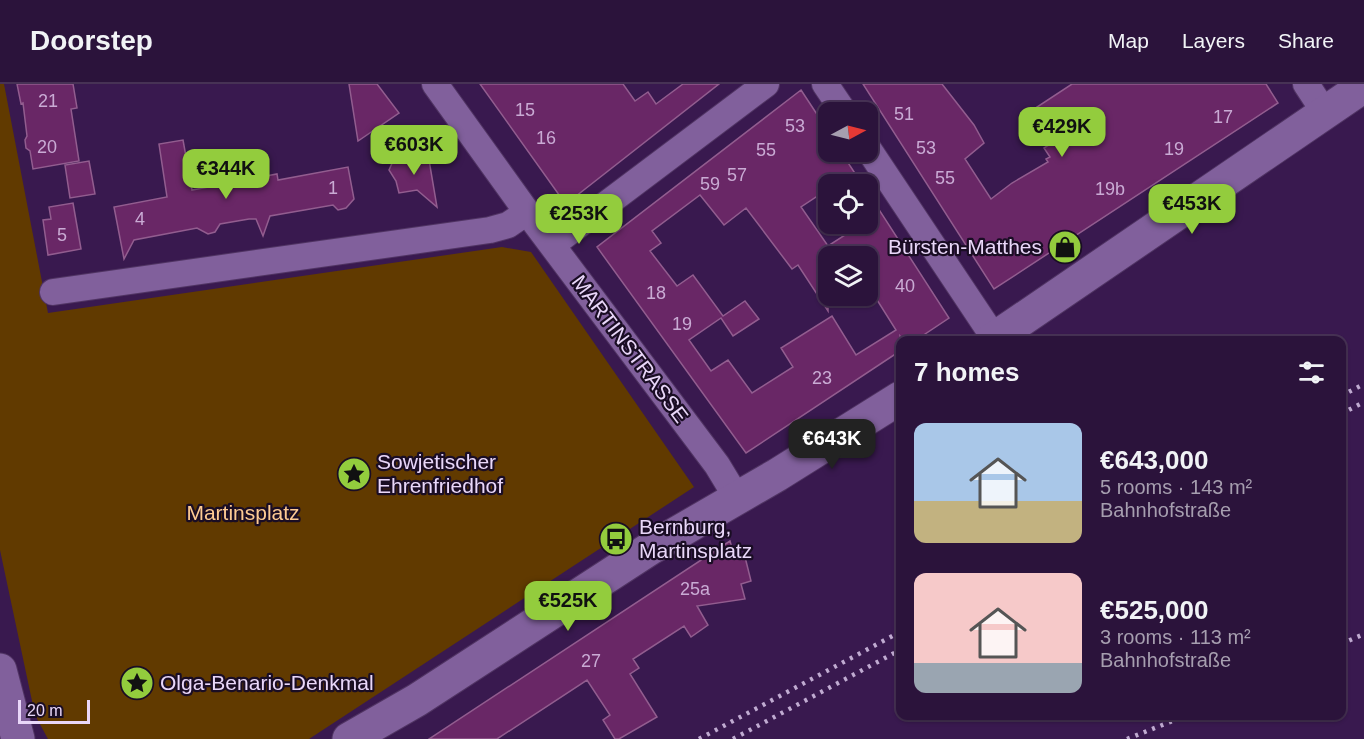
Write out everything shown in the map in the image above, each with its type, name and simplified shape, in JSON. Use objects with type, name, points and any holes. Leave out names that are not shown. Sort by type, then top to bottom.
[{"type":"main road","points":[[999,336],[1364,86]]},
{"type":"main road","points":[[349,739],[417,700],[676,532],[737,498],[896,400]]},
{"type":"main road","points":[[0,670],[18,739]]},
{"type":"main road","points":[[0,731],[2,739]]},
{"type":"street","name":"MARTINSTRASSE","points":[[435,84],[527,212],[717,465],[737,498]]},
{"type":"street","points":[[552,245],[766,84]]},
{"type":"street","points":[[825,84],[837,102]]},
{"type":"street","points":[[1306,84],[1325,113]]},
{"type":"street","points":[[877,162],[990,336]]},
{"type":"street","points":[[53,292],[490,230],[508,225],[527,212]]},
{"type":"green space","name":"Martinsplatz","points":[[0,84],[4,84],[48,313],[502,247],[531,252],[694,487],[309,739],[48,739],[35,715],[0,550]]},
{"type":"building","points":[[17,84],[73,84],[77,108],[71,109],[79,161],[33,169],[30,151],[26,148],[23,103],[21,104]]},
{"type":"building","points":[[349,84],[377,84],[399,113],[358,141]]},
{"type":"building","points":[[480,84],[623,84],[635,101],[648,92],[656,104],[683,84],[719,84],[571,200],[562,199]]},
{"type":"building","points":[[863,84],[942,84],[974,125],[984,143],[965,159],[991,199],[1012,183],[1048,162],[1046,159],[1050,157],[1044,148],[1055,141],[1034,109],[1072,84],[1266,84],[1278,103],[994,289],[878,107],[878,102],[875,102]]},
{"type":"building","points":[[801,90],[818,116],[818,162],[848,162],[855,174],[818,174],[818,196],[801,207],[818,234],[828,246],[847,234],[878,234],[878,208],[949,318],[922,336],[896,336],[896,354],[746,453],[597,247]],"holes":[[[700,195],[724,225],[746,208],[792,269],[798,265],[818,296],[818,246],[878,246],[878,301],[896,330],[856,355],[832,316],[781,348],[793,367],[752,393],[728,360],[711,371],[689,340],[721,318],[733,336],[759,319],[745,301],[723,316],[693,275],[677,286],[650,251],[661,243],[652,231]]]},
{"type":"building","points":[[183,140],[192,190],[277,174],[278,180],[348,167],[354,199],[346,208],[338,210],[333,205],[270,216],[263,236],[256,219],[249,219],[220,224],[215,232],[208,234],[197,228],[134,240],[124,259],[114,207],[167,197],[159,144]]},
{"type":"building","points":[[428,154],[437,207],[417,190],[399,193],[396,181],[389,170],[394,159]]},
{"type":"building","points":[[89,161],[95,194],[70,198],[65,165]]},
{"type":"building","points":[[73,203],[81,249],[48,255],[43,220],[51,219],[49,207]]},
{"type":"building","points":[[730,541],[735,559],[745,557],[751,581],[741,584],[745,599],[697,606],[708,625],[691,637],[684,626],[633,659],[639,668],[630,674],[657,717],[619,739],[615,739],[603,720],[610,715],[587,680],[497,739],[429,739]]},
{"type":"railway","points":[[1346,393],[1364,384]]},
{"type":"railway","points":[[1346,411],[1364,402]]},
{"type":"railway","points":[[699,739],[896,634]]},
{"type":"railway","points":[[1346,642],[1364,634]]},
{"type":"railway","points":[[733,739],[896,652]]},
{"type":"railway","points":[[1127,739],[1175,720]]},
{"type":"place","name":"Bürsten-Matthes","points":[[1065,247]]},
{"type":"place","name":"Sowjetischer Ehrenfriedhof","points":[[354,474]]},
{"type":"place","name":"Bernburg, Martinsplatz","points":[[616,539]]},
{"type":"place","name":"Olga-Benario-Denkmal","points":[[137,683]]}]
